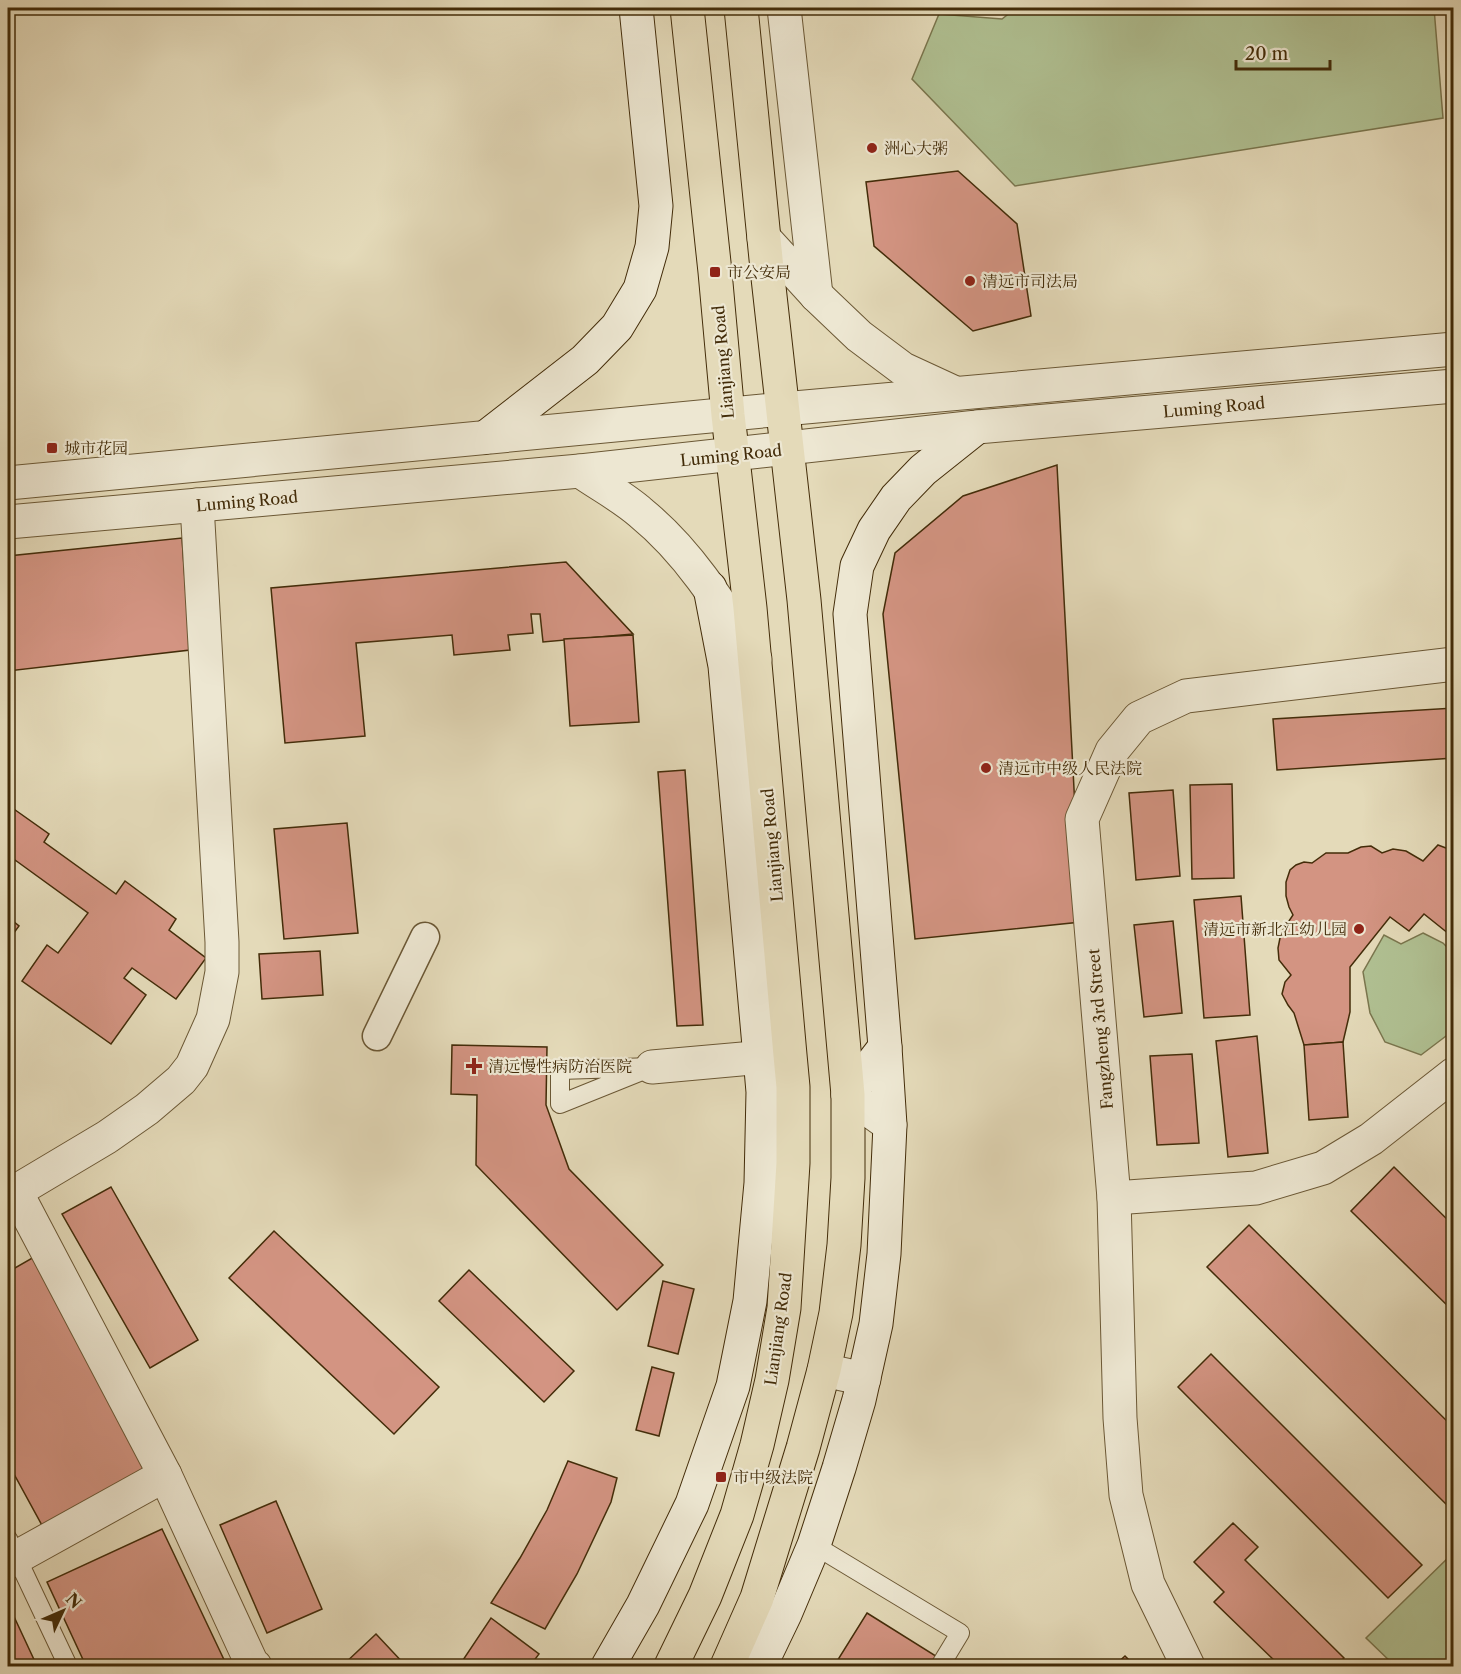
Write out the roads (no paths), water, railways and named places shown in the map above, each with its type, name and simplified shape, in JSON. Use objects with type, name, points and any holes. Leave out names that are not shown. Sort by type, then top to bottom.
[{"type":"main road","name":"Lianjiang Road","points":[[671,1666],[705,1596],[737,1515],[757,1445],[772,1380],[784,1308],[793,1163],[793,1087],[775,1056],[755,658],[687,8]]},
{"type":"main road","points":[[727,1666],[761,1588],[824,1370],[836,1313],[844,1245],[848,1178],[848,1095],[813,702],[741,8]]},
{"type":"street","points":[[486,437],[585,360],[617,327],[640,289],[652,247],[656,206],[636,8]]},
{"type":"street","points":[[784,8],[816,295]]},
{"type":"street","points":[[764,238],[816,295],[859,336],[903,369],[956,394]]},
{"type":"street","points":[[8,483],[783,409],[1454,349]]},
{"type":"street","name":"Luming Road","points":[[8,522],[580,471],[977,427],[1454,386]]},
{"type":"street","points":[[760,1666],[814,1545],[839,1468],[864,1379],[876,1324],[885,1254],[890,1125],[850,615],[857,566],[874,530],[896,498],[923,470],[977,427]]},
{"type":"street","points":[[580,471],[641,513],[675,545],[710,588],[755,658]]},
{"type":"street","points":[[197,505],[222,942],[222,972],[213,1019],[192,1066],[170,1091],[107,1137],[12,1194],[165,1475],[252,1666]]},
{"type":"street","points":[[608,1666],[643,1605],[692,1504],[733,1386],[750,1301],[761,1183],[763,1092],[775,1056],[725,666],[710,588]]},
{"type":"street","name":"Fangzheng 3rd Street","points":[[1188,1666],[1148,1584],[1126,1496],[1120,1418],[1114,1198],[1082,819],[1112,751],[1140,718],[1186,696],[1454,664]]},
{"type":"street","points":[[813,702],[857,698]]},
{"type":"street","points":[[376,1036],[425,937]]},
{"type":"street","points":[[885,1047],[848,1095],[890,1125]]},
{"type":"street","points":[[652,1067],[775,1056]]},
{"type":"street","points":[[1114,1198],[1256,1188],[1323,1168],[1371,1139],[1454,1074]]},
{"type":"street","points":[[824,1370],[864,1379]]},
{"type":"street","points":[[11,1552],[165,1475]]},
{"type":"lane","points":[[814,1545],[960,1633],[940,1666]]},
{"type":"lane","points":[[11,1552],[68,1666]]},
{"type":"place","name":"洲心大粥","points":[[872,148]]},
{"type":"place","name":"市公安局","points":[[715,272]]},
{"type":"place","name":"清远市司法局","points":[[970,281]]},
{"type":"place","name":"城市花园","points":[[52,448]]},
{"type":"place","name":"清远市中级人民法院","points":[[986,768]]},
{"type":"place","name":"清远市新北江幼儿园","points":[[1359,929]]},
{"type":"place","name":"清远慢性病防治医院","points":[[474,1066]]},
{"type":"place","name":"市中级法院","points":[[721,1477]]}]
